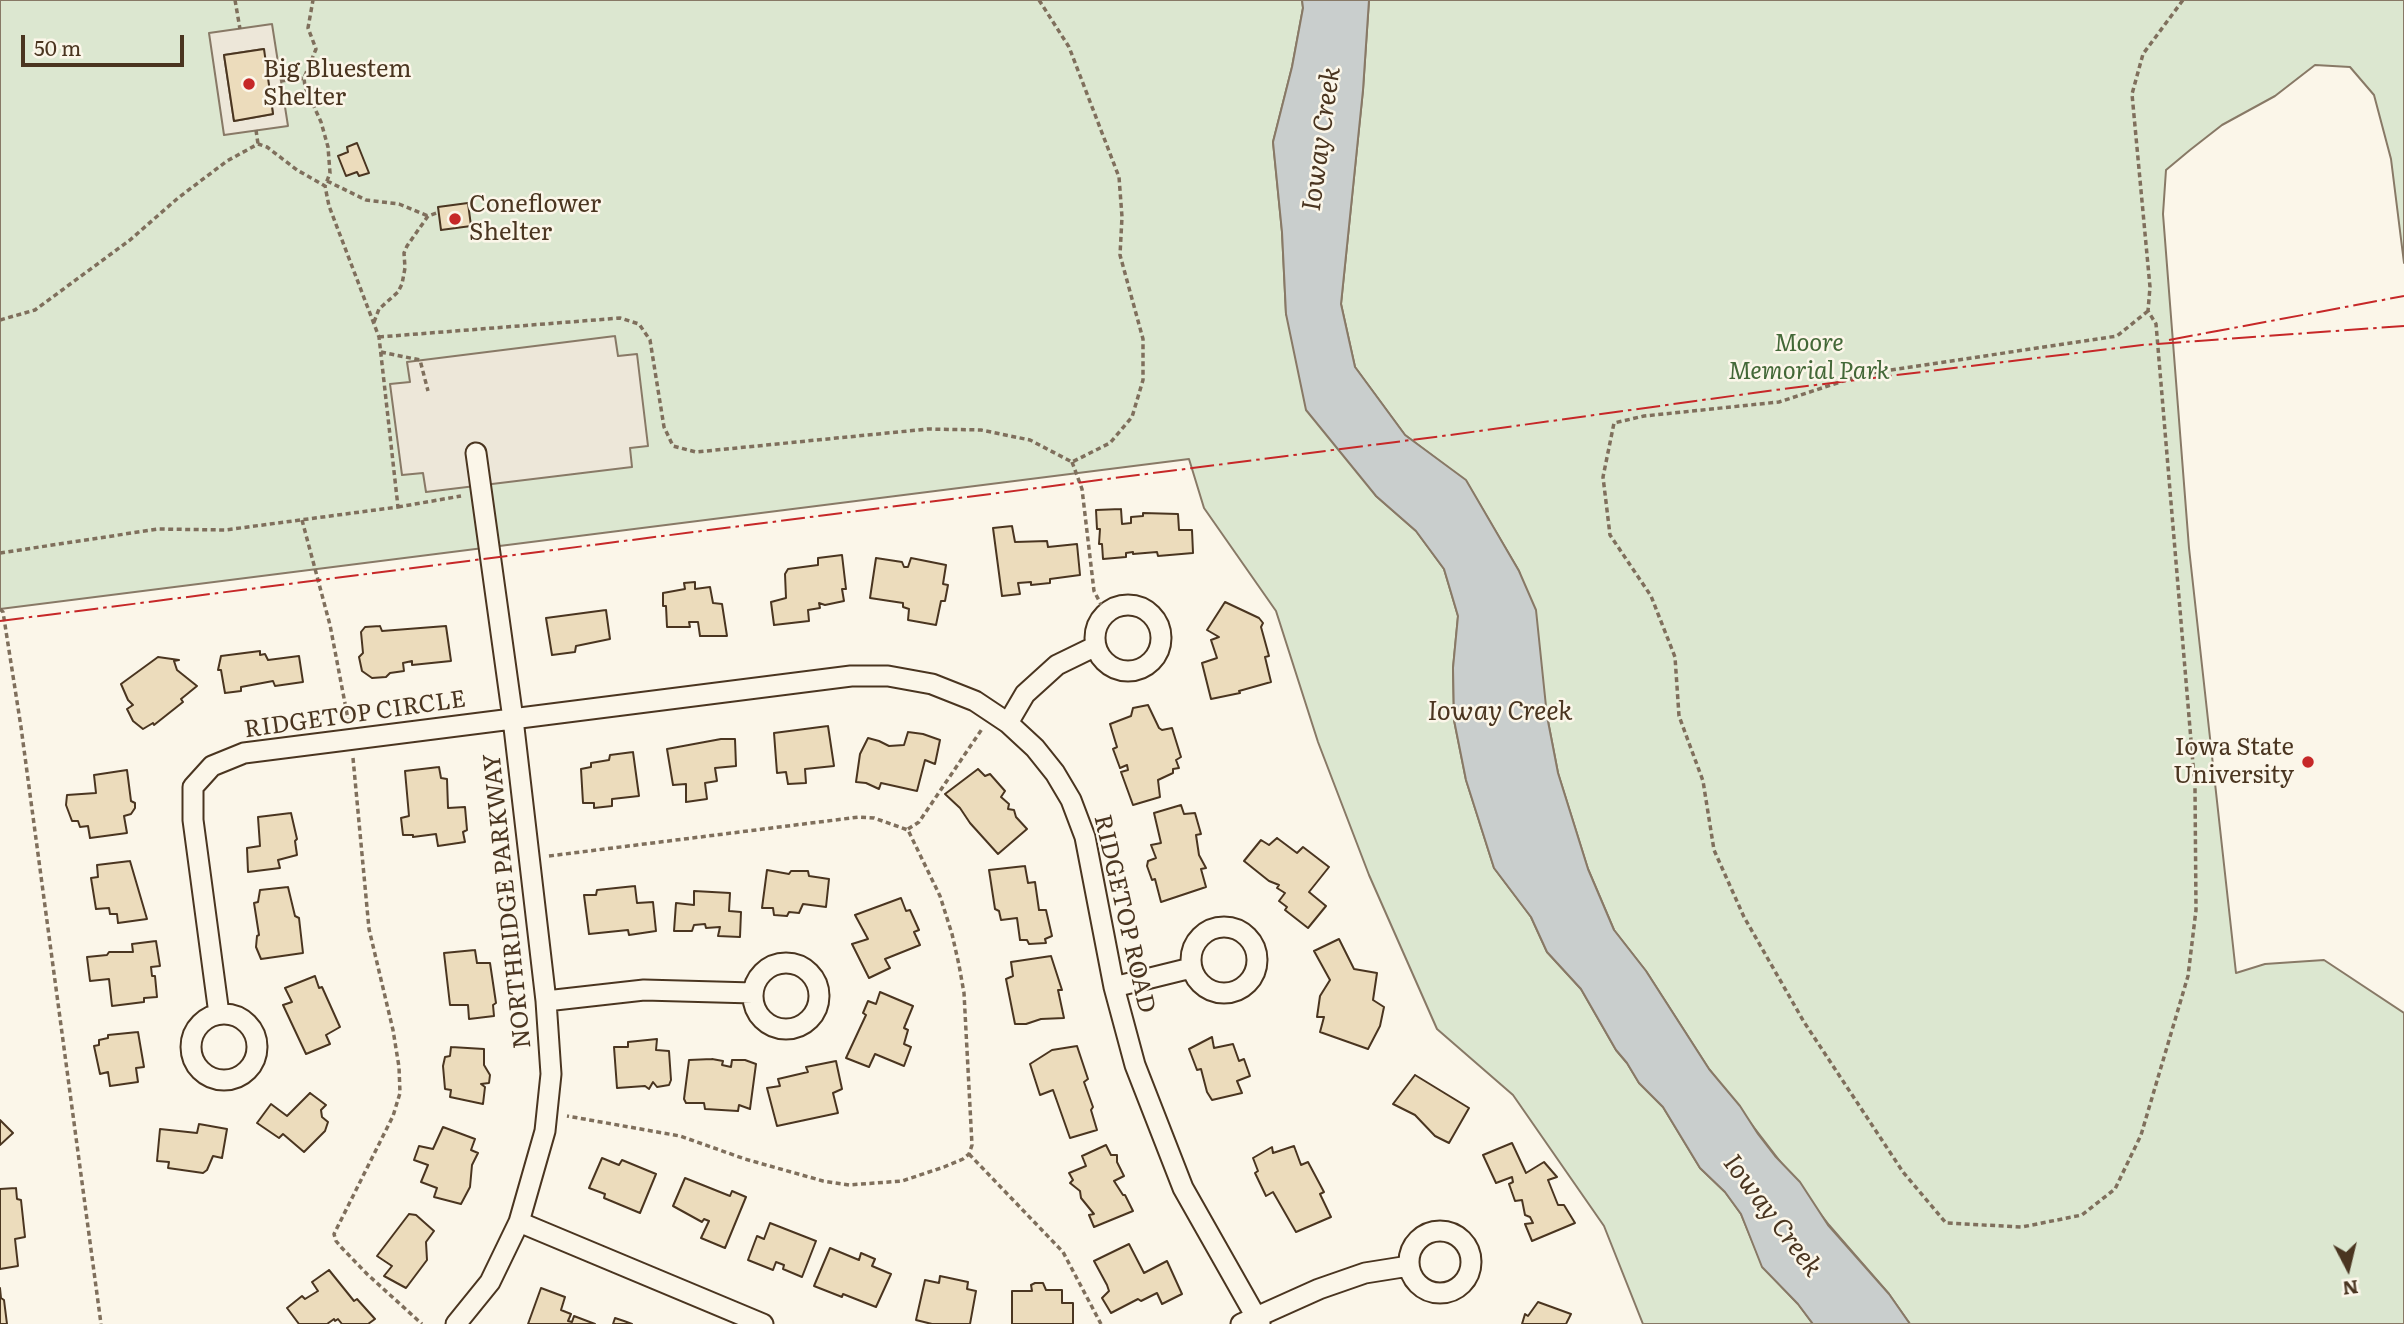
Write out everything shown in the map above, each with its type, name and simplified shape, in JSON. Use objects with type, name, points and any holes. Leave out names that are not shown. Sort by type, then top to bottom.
[{"type":"street","name":"NORTHRIDGE PARKWAY","points":[[457,1324],[490,1282],[519,1222],[545,1131],[551,1074],[546,1001],[530,859],[476,453]]},
{"type":"street","points":[[1127,605],[1148,612],[1160,631],[1161,642],[1151,662],[1130,671],[1109,665],[1096,646],[1097,629],[1106,614],[1127,605]]},
{"type":"street","points":[[1001,718],[1056,665],[1096,646]]},
{"type":"street","name":"RIDGETOP ROAD","points":[[513,719],[851,676],[888,676],[932,684],[975,701],[1001,718],[1035,748],[1055,773],[1071,800],[1085,837],[1114,986],[1135,1065],[1183,1188],[1252,1321]]},
{"type":"street","name":"RIDGETOP CIRCLE","points":[[219,1014],[193,820],[192,787],[212,766],[244,753],[513,719]]},
{"type":"street","points":[[1114,986],[1191,968]]},
{"type":"street","points":[[546,1001],[644,990],[699,989],[753,993]]},
{"type":"street","points":[[519,1222],[763,1324]]},
{"type":"street","points":[[1252,1321],[1319,1289],[1365,1273],[1409,1266]]},
{"type":"path","points":[[235,0],[240,29]]},
{"type":"path","points":[[313,0],[308,27],[316,50],[304,78],[305,87],[321,121],[328,147],[330,173],[326,184],[329,206],[379,337],[398,507]]},
{"type":"path","points":[[1040,0],[1069,47],[1118,177],[1122,217],[1121,255],[1143,339],[1143,380],[1132,417],[1110,443],[1072,462]]},
{"type":"path","points":[[2148,311],[2117,335],[1865,374],[1779,402],[1644,416],[1614,423],[1603,477],[1610,535],[1651,596],[1675,657],[1679,716],[1703,781],[1714,850],[1744,917],[1804,1022],[1903,1172],[1946,1223],[2022,1227],[2082,1215],[2115,1189],[2141,1135],[2188,976],[2196,910],[2195,788],[2156,324],[2148,311],[2150,288],[2132,94],[2143,54],[2183,0]]},
{"type":"path","points":[[281,81],[304,78]]},
{"type":"path","points":[[256,130],[258,144]]},
{"type":"path","points":[[0,320],[35,310],[130,240],[208,175],[258,144],[267,147],[297,170],[326,184],[366,200],[399,204],[428,216]]},
{"type":"path","points":[[374,323],[379,309],[398,292],[405,268],[404,253],[428,216],[439,212]]},
{"type":"path","points":[[379,337],[620,318],[639,324],[650,340],[664,427],[673,446],[696,452],[928,429],[981,430],[1030,440],[1072,462],[1082,489],[1094,591],[1106,614]]},
{"type":"path","points":[[381,352],[420,360],[428,391]]},
{"type":"path","points":[[0,553],[158,529],[225,530],[398,507],[481,492]]},
{"type":"path","points":[[302,520],[330,625],[351,740],[369,929],[399,1067],[400,1093],[393,1116],[334,1234],[341,1248],[422,1324]]},
{"type":"path","points":[[0,609],[3,612],[21,727],[101,1324]]},
{"type":"path","points":[[908,830],[919,822],[1001,718]]},
{"type":"path","points":[[530,859],[859,817],[874,818],[908,830],[940,896],[959,965],[964,1005],[972,1145],[969,1154],[953,1163],[902,1181],[849,1185],[822,1181],[745,1159],[680,1136],[601,1120],[547,1113]]},
{"type":"path","points":[[969,1154],[1063,1252],[1101,1324]]},
{"type":"green space","points":[[0,0],[1302,0],[1303,8],[1292,67],[1273,142],[1282,232],[1286,314],[1376,496],[1416,531],[1444,569],[1458,616],[1453,668],[1454,720],[1466,780],[1494,868],[1531,917],[1547,952],[1581,989],[1616,1050],[1639,1083],[1663,1107],[1700,1168],[1725,1192],[1741,1214],[1763,1267],[1813,1324],[1643,1324],[1604,1226],[1513,1095],[1437,1029],[1369,875],[1318,742],[1276,611],[1204,508],[1189,459],[0,609]]},
{"type":"green space","name":"Moore Memorial Park","points":[[1369,0],[2404,0],[2404,263],[2391,159],[2374,95],[2350,67],[2315,65],[2275,96],[2222,125],[2190,150],[2166,170],[2163,214],[2189,548],[2236,973],[2265,964],[2324,960],[2404,1013],[2404,1324],[1910,1324],[1889,1294],[1829,1225],[1709,1069],[1646,971],[1614,930],[1588,869],[1558,773],[1519,571],[1466,481],[1405,435],[1355,367],[1341,304],[1363,90]]},
{"type":"shaded area","points":[[272,24],[288,126],[224,135],[209,33]],"holes":[[[263,49],[273,114],[234,121],[224,55]]]},
{"type":"shaded area","points":[[615,336],[618,356],[637,354],[648,446],[630,448],[632,467],[426,492],[423,473],[402,475],[390,384],[410,382],[407,362]]},
{"type":"water","name":"Ioway Creek","points":[[1302,0],[1369,0],[1363,90],[1341,304],[1355,367],[1405,435],[1466,480],[1519,571],[1536,610],[1547,716],[1558,773],[1588,869],[1614,930],[1646,971],[1709,1069],[1740,1106],[1775,1156],[1800,1182],[1828,1225],[1889,1294],[1910,1324],[1813,1324],[1798,1304],[1762,1267],[1741,1214],[1725,1192],[1700,1168],[1663,1107],[1639,1083],[1616,1050],[1581,989],[1547,952],[1531,917],[1494,868],[1466,780],[1454,720],[1453,668],[1458,616],[1444,569],[1416,531],[1376,496],[1306,410],[1286,314],[1282,232],[1273,142],[1292,67],[1303,8]]},
{"type":"building","name":"Big Bluestem Shelter","points":[[264,49],[273,114],[234,121],[224,55]]},
{"type":"building","points":[[357,143],[369,173],[359,176],[357,172],[346,176],[338,156],[348,152],[347,147]]},
{"type":"building","name":"Coneflower Shelter","points":[[468,203],[471,226],[441,230],[438,207]]},
{"type":"building","points":[[1121,509],[1122,524],[1131,523],[1131,517],[1143,516],[1143,513],[1178,514],[1179,530],[1192,530],[1193,553],[1158,556],[1157,552],[1133,552],[1126,553],[1126,557],[1103,559],[1096,510]]},
{"type":"building","points":[[1012,526],[1015,542],[1047,541],[1048,547],[1077,544],[1080,575],[1050,579],[1050,583],[1018,583],[1020,594],[1002,596],[993,528]]},
{"type":"building","points":[[842,555],[846,589],[842,589],[844,601],[825,605],[819,603],[820,608],[808,610],[809,621],[774,625],[771,602],[786,598],[785,574],[788,569],[818,565],[818,558]]},
{"type":"building","points":[[876,558],[902,562],[904,567],[908,567],[911,558],[946,565],[943,584],[948,585],[945,601],[941,601],[936,625],[908,620],[909,609],[903,607],[903,603],[870,598]]},
{"type":"building","points":[[695,582],[695,589],[710,587],[713,603],[722,604],[727,636],[700,636],[698,622],[689,622],[690,627],[667,627],[663,593],[685,589],[684,583]]},
{"type":"building","points":[[1225,602],[1259,618],[1263,623],[1261,627],[1269,656],[1265,657],[1271,682],[1239,691],[1240,693],[1211,699],[1202,663],[1217,658],[1211,640],[1219,637],[1207,630]]},
{"type":"building","points":[[606,610],[610,639],[576,646],[575,652],[552,655],[546,618]]},
{"type":"building","points":[[380,626],[382,631],[446,626],[451,661],[412,665],[412,661],[403,663],[404,671],[372,678],[362,671],[359,657],[363,653],[361,632],[365,627]]},
{"type":"building","points":[[260,651],[260,655],[265,654],[268,660],[299,656],[303,682],[275,686],[273,681],[225,693],[221,670],[218,670],[221,656]]},
{"type":"building","points":[[158,657],[179,660],[174,661],[177,670],[197,686],[181,699],[183,702],[154,725],[153,723],[143,729],[133,721],[127,709],[133,705],[121,684]]},
{"type":"building","points":[[1148,705],[1159,728],[1172,728],[1181,757],[1176,760],[1179,768],[1173,769],[1173,773],[1158,780],[1160,797],[1133,805],[1121,772],[1128,770],[1127,765],[1120,768],[1113,749],[1117,747],[1110,724],[1131,716],[1133,708]]},
{"type":"building","points":[[828,726],[834,766],[805,769],[806,783],[788,784],[786,772],[777,773],[774,733]]},
{"type":"building","points":[[908,732],[940,740],[935,764],[925,760],[917,791],[881,783],[879,789],[856,782],[860,754],[868,738],[889,746],[904,745]]},
{"type":"building","points":[[735,739],[736,766],[715,768],[717,781],[705,783],[707,799],[686,802],[686,784],[673,785],[667,749]]},
{"type":"building","points":[[633,752],[639,796],[612,799],[612,806],[594,808],[594,803],[583,803],[581,769],[591,767],[591,763],[609,760],[610,755]]},
{"type":"building","points":[[439,767],[441,778],[447,779],[448,808],[465,807],[465,842],[438,846],[436,834],[413,837],[403,835],[401,818],[409,816],[405,771]]},
{"type":"building","points":[[978,769],[985,776],[990,774],[1005,791],[1001,797],[1009,804],[1008,809],[1014,810],[1016,817],[1027,829],[998,854],[945,794]]},
{"type":"building","points":[[127,770],[131,801],[135,803],[135,808],[131,814],[124,816],[127,833],[90,838],[88,826],[80,827],[78,821],[72,821],[66,805],[67,795],[96,793],[94,775]]},
{"type":"building","points":[[1181,805],[1184,814],[1195,813],[1201,834],[1196,835],[1199,855],[1206,868],[1201,869],[1206,887],[1161,902],[1155,879],[1152,880],[1147,866],[1148,861],[1156,858],[1151,845],[1161,843],[1154,813]]},
{"type":"building","points":[[291,813],[297,839],[297,855],[278,860],[280,868],[248,872],[247,848],[260,846],[258,817]]},
{"type":"building","points":[[1277,838],[1297,853],[1303,847],[1329,867],[1309,892],[1326,906],[1308,928],[1285,910],[1287,907],[1279,901],[1285,893],[1277,888],[1279,885],[1269,881],[1244,861],[1261,840],[1269,845]]},
{"type":"building","points":[[130,861],[147,919],[118,923],[117,914],[110,914],[109,908],[96,909],[91,878],[98,877],[97,865]]},
{"type":"building","points":[[1025,866],[1028,883],[1035,882],[1039,910],[1046,910],[1052,936],[1045,939],[1046,943],[1029,944],[1027,940],[1020,940],[1017,918],[1001,920],[999,911],[995,909],[989,870]]},
{"type":"building","points":[[767,870],[789,874],[791,871],[808,871],[809,876],[829,879],[826,907],[803,904],[799,913],[789,912],[787,916],[774,915],[773,908],[762,908]]},
{"type":"building","points":[[635,886],[637,903],[653,902],[656,931],[629,935],[628,930],[589,934],[584,895],[596,895],[597,890]]},
{"type":"building","points":[[288,887],[295,916],[299,918],[303,953],[261,959],[256,947],[259,935],[254,903],[258,902],[260,890]]},
{"type":"building","points":[[694,891],[730,893],[729,911],[741,912],[740,937],[718,936],[720,927],[706,928],[705,924],[694,925],[692,931],[674,931],[676,903],[694,905]]},
{"type":"building","points":[[901,898],[919,930],[914,932],[920,945],[885,959],[890,968],[869,978],[852,944],[868,939],[855,915]]},
{"type":"building","points":[[1339,939],[1354,969],[1377,973],[1373,1000],[1384,1007],[1380,1026],[1368,1049],[1320,1032],[1324,1017],[1317,1017],[1320,996],[1330,980],[1314,951]]},
{"type":"building","points":[[156,941],[160,966],[151,967],[152,976],[155,976],[157,997],[144,998],[144,1002],[112,1006],[109,979],[90,981],[87,957],[107,955],[109,952],[133,952],[132,944]]},
{"type":"building","points":[[475,950],[477,963],[490,963],[496,1003],[493,1005],[494,1016],[469,1019],[468,1005],[450,1005],[444,953]]},
{"type":"building","points":[[1051,956],[1062,990],[1058,990],[1064,1018],[1015,1024],[1006,979],[1013,976],[1011,962]]},
{"type":"building","points":[[315,976],[340,1027],[326,1035],[330,1044],[306,1054],[283,1005],[292,1002],[285,988]]},
{"type":"building","points":[[880,992],[913,1006],[904,1028],[908,1030],[904,1044],[911,1047],[904,1066],[875,1054],[869,1067],[846,1058],[866,1015],[863,1013],[868,1001],[876,1004]]},
{"type":"building","points":[[138,1032],[144,1067],[136,1068],[138,1082],[110,1086],[108,1072],[100,1074],[94,1046],[99,1045],[99,1040],[108,1038],[108,1035]]},
{"type":"building","points":[[1212,1037],[1214,1048],[1233,1044],[1239,1061],[1244,1059],[1250,1076],[1237,1081],[1242,1093],[1212,1100],[1207,1092],[1201,1069],[1197,1070],[1189,1049]]},
{"type":"building","points":[[657,1039],[656,1050],[669,1051],[669,1085],[657,1087],[653,1082],[649,1089],[645,1086],[617,1088],[614,1047],[628,1047],[628,1042]]},
{"type":"building","points":[[1077,1046],[1088,1079],[1084,1082],[1093,1107],[1091,1110],[1097,1130],[1070,1138],[1053,1090],[1040,1095],[1030,1064],[1052,1050]]},
{"type":"building","points":[[451,1047],[484,1049],[484,1065],[490,1075],[489,1083],[481,1084],[485,1087],[483,1104],[450,1097],[451,1090],[445,1089],[443,1066],[445,1057],[450,1056]]},
{"type":"building","points":[[689,1060],[723,1061],[722,1065],[731,1067],[732,1060],[745,1060],[756,1064],[750,1109],[739,1105],[738,1111],[705,1109],[704,1103],[686,1103],[684,1099]]},
{"type":"building","points":[[836,1061],[842,1089],[833,1093],[838,1113],[777,1126],[767,1088],[780,1086],[778,1079],[808,1072],[806,1067]]},
{"type":"building","points":[[1415,1075],[1469,1108],[1449,1143],[1435,1136],[1415,1115],[1393,1104]]},
{"type":"building","points":[[310,1093],[326,1105],[321,1110],[322,1117],[328,1122],[325,1131],[304,1152],[283,1134],[279,1138],[257,1123],[271,1104],[287,1116]]},
{"type":"building","points":[[0,1120],[13,1133],[0,1145]]},
{"type":"building","points":[[199,1124],[227,1129],[222,1158],[213,1156],[203,1173],[168,1168],[169,1162],[157,1161],[160,1129],[197,1133]]},
{"type":"building","points":[[443,1127],[475,1139],[471,1150],[478,1153],[472,1165],[470,1187],[461,1204],[434,1197],[437,1188],[421,1182],[428,1165],[414,1160],[419,1146],[433,1149]]},
{"type":"building","points":[[1512,1143],[1526,1173],[1544,1162],[1557,1177],[1548,1180],[1558,1205],[1564,1205],[1575,1223],[1532,1241],[1525,1224],[1533,1223],[1530,1217],[1525,1215],[1522,1200],[1515,1201],[1509,1184],[1513,1182],[1512,1177],[1496,1183],[1483,1155]]},
{"type":"building","points":[[1106,1145],[1111,1155],[1117,1155],[1117,1162],[1124,1176],[1114,1181],[1133,1211],[1094,1227],[1089,1215],[1094,1214],[1081,1198],[1080,1191],[1070,1183],[1073,1180],[1069,1173],[1086,1166],[1082,1156]]},
{"type":"building","points":[[1294,1146],[1301,1165],[1308,1162],[1324,1192],[1320,1194],[1331,1217],[1296,1232],[1273,1192],[1266,1196],[1255,1173],[1258,1171],[1253,1158],[1272,1147],[1273,1153]]},
{"type":"building","points":[[602,1158],[619,1165],[622,1160],[656,1174],[640,1213],[604,1198],[605,1194],[589,1188]]},
{"type":"building","points":[[685,1178],[730,1196],[732,1191],[746,1197],[725,1248],[701,1238],[709,1221],[704,1219],[702,1222],[673,1206]]},
{"type":"building","points":[[16,1188],[17,1199],[21,1200],[25,1237],[15,1239],[18,1266],[0,1269],[0,1189]]},
{"type":"building","points":[[409,1214],[416,1215],[434,1231],[426,1242],[427,1260],[406,1288],[384,1276],[392,1266],[377,1256]]},
{"type":"building","points":[[770,1223],[816,1241],[802,1277],[783,1269],[784,1265],[776,1262],[773,1270],[748,1260],[757,1236],[764,1239]]},
{"type":"building","points":[[1129,1244],[1144,1273],[1167,1261],[1182,1294],[1162,1304],[1157,1293],[1111,1313],[1102,1298],[1109,1291],[1094,1261]]},
{"type":"building","points":[[830,1248],[859,1260],[861,1253],[875,1259],[872,1266],[891,1274],[876,1307],[814,1286]]},
{"type":"building","points":[[329,1270],[354,1301],[357,1299],[375,1319],[368,1324],[342,1324],[338,1319],[334,1319],[327,1324],[299,1324],[287,1308],[302,1296],[305,1299],[318,1291],[312,1282]]},
{"type":"building","points":[[940,1276],[968,1282],[967,1289],[976,1291],[970,1324],[932,1324],[916,1320],[925,1280],[939,1283]]},
{"type":"building","points":[[1043,1283],[1046,1290],[1062,1290],[1062,1303],[1073,1303],[1073,1324],[1012,1324],[1012,1291],[1032,1291],[1031,1285]]},
{"type":"building","points":[[0,1288],[1,1298],[4,1300],[7,1324],[0,1324]]},
{"type":"building","points":[[541,1288],[565,1297],[561,1310],[571,1314],[568,1321],[572,1322],[574,1316],[595,1324],[528,1324]]},
{"type":"building","points":[[1538,1302],[1571,1314],[1566,1324],[1522,1324],[1525,1314],[1528,1316]]},
{"type":"building","points":[[615,1318],[624,1321],[632,1324],[613,1324]]},
{"type":"power","points":[[2169,340],[2404,296]]},
{"type":"power","points":[[0,621],[1450,435],[1775,390],[2142,345],[2404,326]]},
{"type":"place","name":"Big Bluestem Shelter","points":[[249,84]]},
{"type":"place","name":"Coneflower Shelter","points":[[455,219]]},
{"type":"place","name":"Iowa State University","points":[[2308,762]]}]
